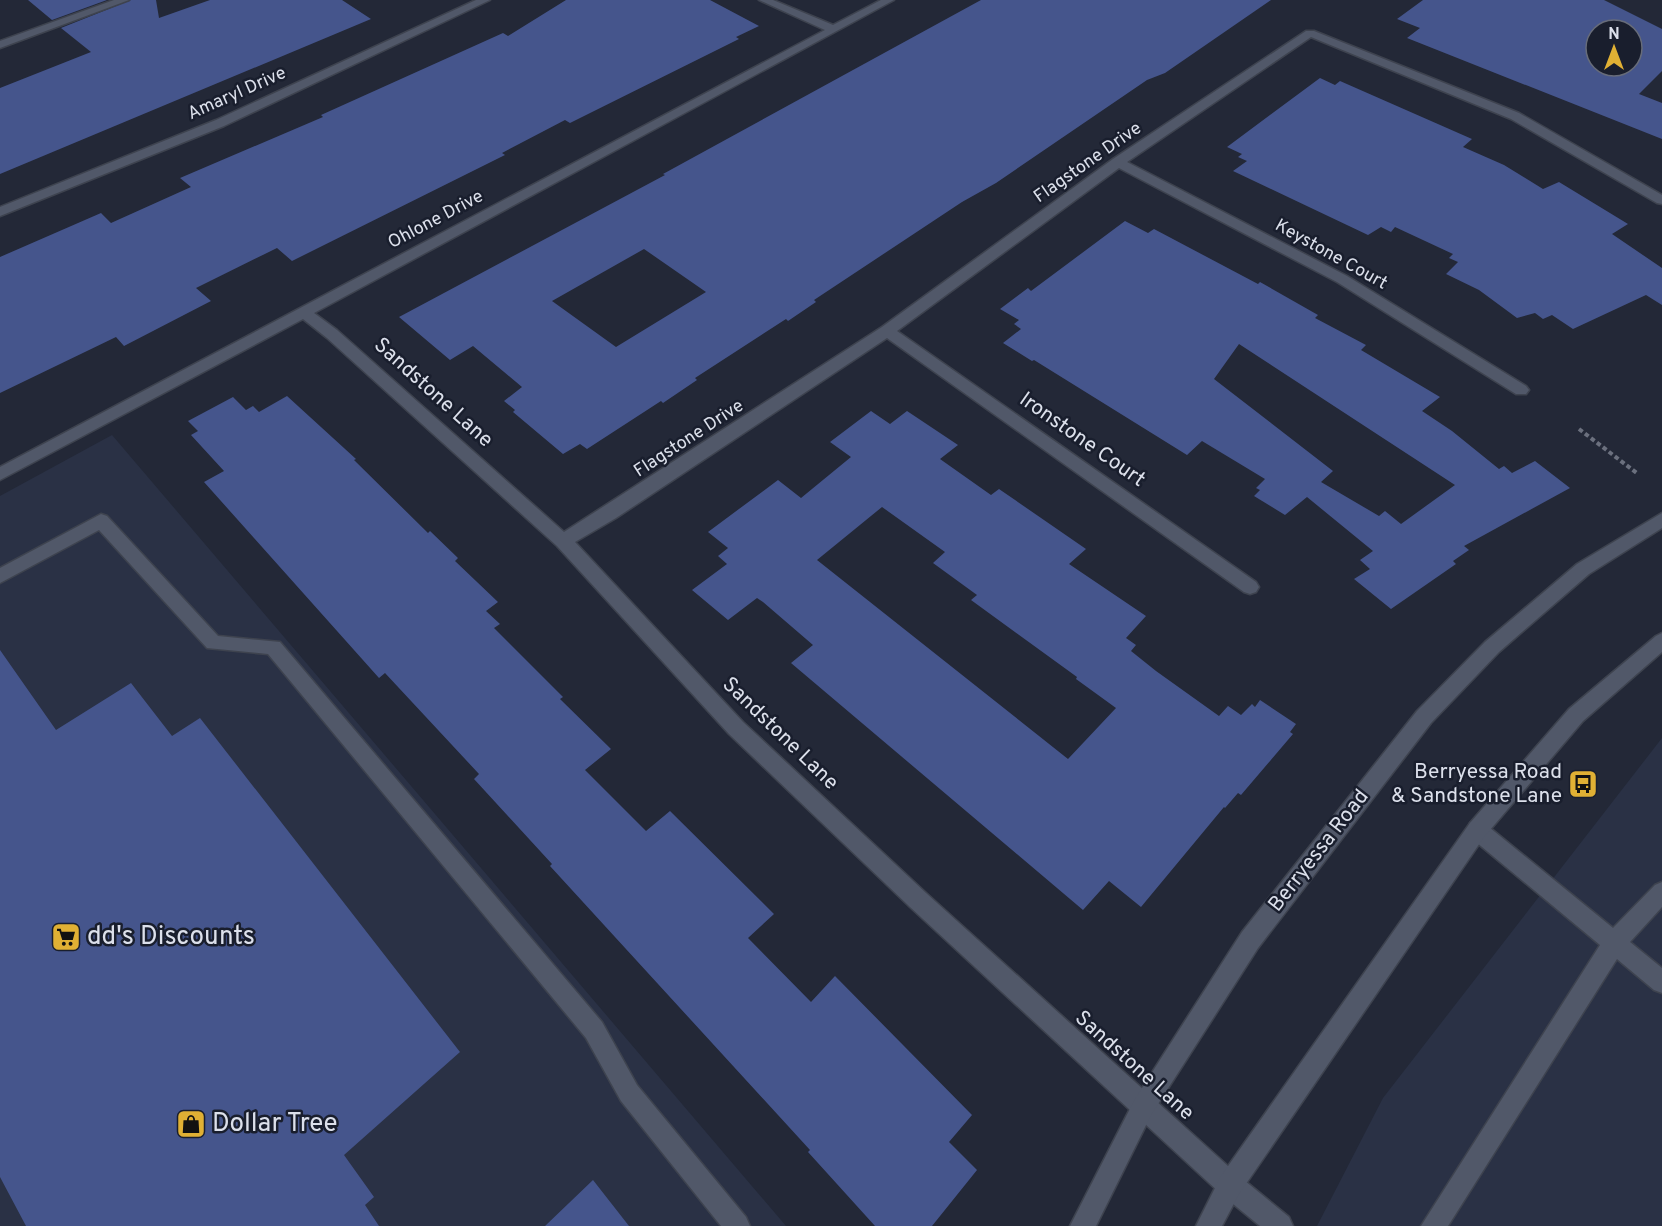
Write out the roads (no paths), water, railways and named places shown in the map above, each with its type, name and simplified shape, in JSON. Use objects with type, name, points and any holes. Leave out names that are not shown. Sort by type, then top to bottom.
[{"type":"street","points":[[0,45],[124,0]]},
{"type":"street","name":"Amaryl Drive","points":[[0,212],[220,123],[484,0]]},
{"type":"street","points":[[764,0],[833,29]]},
{"type":"street","name":"Ohlone Drive","points":[[0,474],[889,0]]},
{"type":"street","name":"Flagstone Drive","points":[[563,541],[610,513],[887,331],[1118,162],[1310,33],[1515,116],[1662,200]]},
{"type":"street","name":"Keystone Court","points":[[1118,162],[1342,279],[1521,390]]},
{"type":"street","name":"Sandstone Lane","points":[[303,312],[332,334],[563,541],[736,728],[1143,1107],[1230,1185],[1281,1226]]},
{"type":"street","name":"Ironstone Court","points":[[887,331],[1250,587]]},
{"type":"street","name":"Berryessa Road","points":[[1083,1226],[1143,1107],[1250,940],[1424,717],[1491,647],[1583,569],[1662,520]]},
{"type":"street","points":[[0,576],[100,521],[213,643],[273,647],[594,1030],[629,1093],[737,1226]]},
{"type":"street","points":[[1209,1226],[1230,1185],[1477,830],[1576,715],[1662,641]]},
{"type":"street","points":[[1477,830],[1662,982]]},
{"type":"street","points":[[1434,1226],[1615,942],[1662,892]]},
{"type":"place","name":"Berryessa Road & Sandstone Lane","points":[[1583,784]]},
{"type":"place","name":"dd's Discounts","points":[[66,937]]},
{"type":"place","name":"Dollar Tree","points":[[191,1124]]}]
